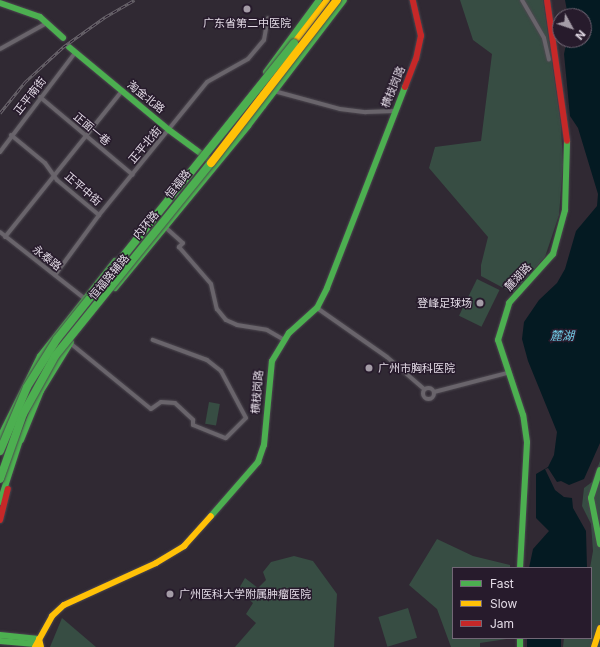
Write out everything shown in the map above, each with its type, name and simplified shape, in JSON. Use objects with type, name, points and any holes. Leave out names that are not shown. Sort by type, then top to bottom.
[{"type":"main road","name":"恒福路","points":[[261,92],[328,0]]},
{"type":"main road","name":"内环路","points":[[0,452],[27,387],[61,333],[328,0]]},
{"type":"main road","name":"内环路","points":[[0,479],[23,414],[55,356],[221,150],[337,0]]},
{"type":"main road","name":"恒福路","points":[[0,452],[27,389],[63,338],[206,157],[261,92],[343,0]]},
{"type":"main road","name":"恒福路辅路","points":[[0,437],[31,371],[165,227],[274,92],[343,0]]},
{"type":"main road","name":"横枝岗路","points":[[38,644],[52,616],[64,605],[156,563],[184,546],[252,470],[264,445],[269,369],[284,340],[317,308],[332,276],[394,111],[414,64],[420,42],[413,0]]},
{"type":"main road","name":"麓湖路","points":[[520,567],[527,442],[523,415],[498,340],[509,303],[553,254],[565,210],[568,151],[547,0]]},
{"type":"main road","points":[[263,106],[261,92],[266,72],[316,2]]},
{"type":"main road","points":[[0,3],[47,22],[63,38]]},
{"type":"main road","name":"淘金北路","points":[[72,50],[169,130],[206,157]]},
{"type":"main road","name":"恒福路辅路","points":[[0,520],[21,437],[63,338],[84,298],[206,157],[266,72]]},
{"type":"main road","name":"恒福路","points":[[0,475],[19,421],[36,386],[63,338]]},
{"type":"main road","points":[[0,502],[21,437],[19,421]]},
{"type":"main road","points":[[600,470],[591,498],[593,518],[600,544]]},
{"type":"main road","points":[[594,647],[600,628]]},
{"type":"main road","points":[[0,635],[38,644]]},
{"type":"main road","points":[[0,641],[38,644]]},
{"type":"street","points":[[522,0],[544,38],[549,59]]},
{"type":"street","name":"正平北街","points":[[55,275],[100,215],[207,82],[248,59],[264,40],[268,18]]},
{"type":"street","points":[[0,50],[47,22]]},
{"type":"street","name":"正平南街","points":[[0,152],[72,50]]},
{"type":"street","name":"正平中街","points":[[5,237],[122,92]]},
{"type":"street","points":[[274,92],[340,109],[366,112],[394,111]]},
{"type":"street","name":"正面一巷","points":[[40,97],[132,175]]},
{"type":"street","name":"正平中街","points":[[11,135],[33,152],[54,176],[100,215]]},
{"type":"street","points":[[165,227],[183,243],[179,247],[211,284],[217,309],[226,320],[237,325],[267,330],[284,340]]},
{"type":"street","name":"永泰路","points":[[0,232],[84,298]]},
{"type":"street","points":[[317,308],[387,357],[424,389],[431,388],[434,392]]},
{"type":"street","points":[[63,338],[151,409],[161,402],[175,404],[193,420],[193,425],[226,438],[246,418],[221,371],[207,360],[153,340]]},
{"type":"street","points":[[424,389],[423,395],[427,399],[432,397],[434,392],[508,373]]},
{"type":"green space","points":[[460,0],[543,0],[561,126],[563,165],[559,215],[545,257],[513,293],[481,276],[481,265],[488,237],[429,168],[435,147],[481,141],[492,54],[473,40]]},
{"type":"green space","name":"登峰足球场","points":[[477,279],[499,290],[481,327],[459,316]]},
{"type":"green space","points":[[209,402],[220,404],[216,426],[205,424]]},
{"type":"green space","points":[[600,461],[600,647],[563,647],[564,639],[592,639],[592,567],[590,567],[593,551],[591,524],[582,506],[584,488],[592,482]]},
{"type":"green space","points":[[437,539],[473,556],[510,565],[510,567],[452,567],[452,639],[507,639],[480,643],[480,647],[451,647],[437,609],[409,585]]},
{"type":"green space","points":[[294,556],[313,561],[337,594],[334,647],[235,647],[256,623],[246,614],[253,603],[238,590],[245,578],[258,588],[266,580],[263,572],[271,562]]},
{"type":"green space","points":[[408,608],[417,638],[387,647],[378,617]]},
{"type":"green space","points":[[62,618],[96,647],[50,647]]},
{"type":"water","name":"麓湖","points":[[565,0],[600,0],[600,443],[584,479],[569,485],[561,481],[557,482],[548,468],[545,469],[555,490],[564,497],[572,498],[573,508],[586,531],[587,567],[529,567],[533,549],[549,531],[536,518],[536,474],[548,467],[554,455],[557,432],[528,361],[522,339],[524,322],[539,300],[557,283],[565,269],[576,231],[597,206],[598,194],[578,128],[570,116],[564,54],[565,48],[592,48],[592,8],[566,8]]},
{"type":"water","points":[[527,639],[561,639],[561,647],[527,647]]},
{"type":"railway","points":[[0,113],[25,82],[63,47],[105,17],[135,0]]},
{"type":"traffic: fast","points":[[266,72],[319,0]]},
{"type":"traffic: fast","points":[[115,288],[248,126],[344,0]]},
{"type":"traffic: fast","points":[[0,3],[40,17],[63,38]]},
{"type":"traffic: fast","points":[[0,451],[27,387],[57,339],[294,43]]},
{"type":"traffic: fast","points":[[69,47],[169,130],[211,161]]},
{"type":"traffic: fast","points":[[211,516],[258,462],[264,445],[272,361],[289,333],[317,308],[327,288],[405,87]]},
{"type":"traffic: fast","points":[[263,106],[265,93]]},
{"type":"traffic: fast","points":[[520,567],[527,442],[523,415],[498,340],[509,303],[553,254],[565,210],[567,141]]},
{"type":"traffic: fast","points":[[0,479],[23,414],[55,356],[211,163]]},
{"type":"traffic: fast","points":[[0,437],[40,356],[115,261]]},
{"type":"traffic: fast","points":[[21,440],[41,391],[71,342]]},
{"type":"traffic: fast","points":[[0,502],[21,437]]},
{"type":"traffic: fast","points":[[600,470],[591,498],[600,544]]},
{"type":"traffic: fast","points":[[0,635],[39,639]]},
{"type":"traffic: fast","points":[[520,639],[520,647]]},
{"type":"traffic: fast","points":[[0,641],[35,644]]},
{"type":"traffic: slow","points":[[294,43],[327,0]]},
{"type":"traffic: slow","points":[[211,163],[337,0]]},
{"type":"traffic: slow","points":[[35,647],[52,616],[64,605],[156,563],[184,546],[211,516]]},
{"type":"traffic: slow","points":[[594,647],[600,628]]},
{"type":"traffic: slow","points":[[39,639],[41,647]]},
{"type":"traffic: jam","points":[[405,87],[416,59],[421,36],[413,0]]},
{"type":"traffic: jam","points":[[547,0],[567,141]]},
{"type":"traffic: jam","points":[[0,520],[8,489]]},
{"type":"place","name":"广东省第二中医院","points":[[247,9]]},
{"type":"place","name":"登峰足球场","points":[[480,303]]},
{"type":"place","name":"广州市胸科医院","points":[[369,368]]},
{"type":"place","name":"广州医科大学附属肿瘤医院","points":[[170,594]]}]
